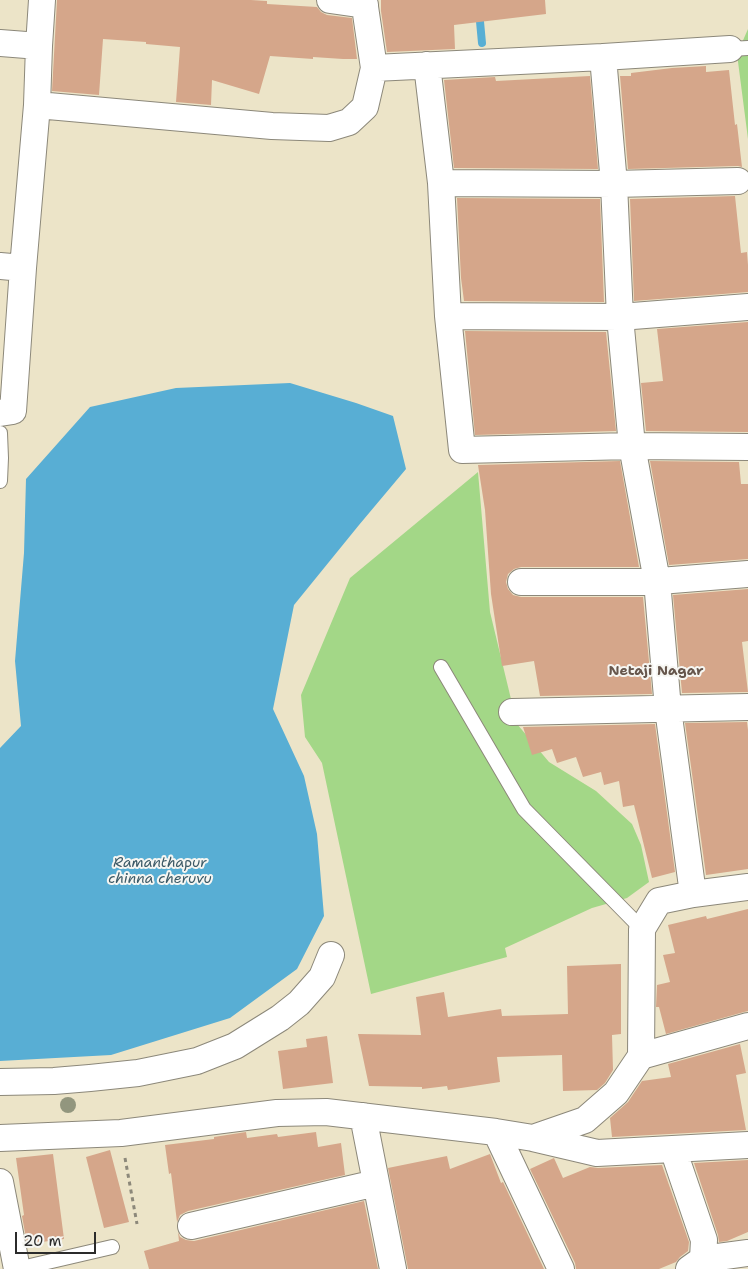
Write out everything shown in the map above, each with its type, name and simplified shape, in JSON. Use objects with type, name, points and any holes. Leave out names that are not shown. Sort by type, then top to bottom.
[{"type":"street","points":[[0,413],[13,412],[11,267],[37,105],[42,0]]},
{"type":"street","points":[[37,105],[272,126],[329,128],[349,122],[365,107],[374,68],[365,2],[330,0]]},
{"type":"street","points":[[0,43],[39,46]]},
{"type":"street","points":[[374,68],[603,57],[739,48]]},
{"type":"street","points":[[603,57],[614,184],[620,317],[632,446],[657,581],[668,708],[693,894]]},
{"type":"street","points":[[427,65],[441,183],[448,316],[462,450],[632,446],[748,447]]},
{"type":"street","points":[[441,183],[614,184],[738,182]]},
{"type":"street","points":[[448,316],[620,317],[748,307]]},
{"type":"street","points":[[521,582],[657,581],[748,574]]},
{"type":"street","points":[[512,712],[748,707]]},
{"type":"street","points":[[533,1138],[585,1120],[616,1093],[642,1056],[642,930],[659,901],[693,894],[748,887]]},
{"type":"street","points":[[0,1082],[54,1082],[138,1073],[197,1061],[234,1046],[280,1018],[299,1003],[322,977],[331,955]]},
{"type":"street","points":[[642,1056],[748,1026]]},
{"type":"street","points":[[0,1138],[121,1133],[277,1112],[326,1112],[496,1132],[533,1138],[597,1154],[748,1146]]},
{"type":"street","points":[[363,1116],[393,1269]]},
{"type":"street","points":[[496,1132],[561,1269]]},
{"type":"street","points":[[673,1149],[704,1240],[696,1264]]},
{"type":"street","points":[[0,1182],[5,1231],[17,1269]]},
{"type":"street","points":[[191,1226],[376,1183]]},
{"type":"street","points":[[696,1264],[748,1253]]},
{"type":"lane","points":[[0,434],[0,480]]},
{"type":"lane","points":[[441,667],[524,809],[642,930]]},
{"type":"lane","points":[[17,1269],[112,1247]]},
{"type":"path","points":[[121,1133],[137,1224]]},
{"type":"green space","points":[[748,29],[748,139],[737,54]]},
{"type":"green space","points":[[478,472],[490,612],[517,724],[549,762],[596,791],[632,824],[641,845],[649,882],[627,898],[592,908],[505,948],[507,957],[371,994],[322,763],[305,737],[301,695],[350,578]]},
{"type":"water","name":"Ramanthapur chinna cheruvu","points":[[290,383],[393,416],[406,469],[294,605],[273,709],[304,776],[317,834],[324,916],[297,969],[230,1018],[111,1055],[0,1061],[0,748],[21,726],[15,661],[24,553],[26,479],[90,407],[176,388]]},
{"type":"building","points":[[57,0],[251,0],[267,1],[267,4],[317,7],[327,15],[352,18],[357,59],[313,57],[313,59],[270,56],[259,94],[212,80],[211,105],[176,102],[180,47],[103,39],[99,95],[52,91]]},
{"type":"building","points":[[381,0],[545,0],[546,14],[454,25],[455,49],[387,52]]},
{"type":"building","points":[[706,66],[706,72],[729,70],[742,167],[628,169],[620,76],[631,76],[631,73],[672,68]]},
{"type":"building","points":[[590,76],[598,169],[454,168],[444,80],[495,77],[496,81]]},
{"type":"building","points":[[735,196],[741,253],[747,252],[748,292],[634,301],[630,199]]},
{"type":"building","points":[[457,198],[600,199],[604,302],[464,301]]},
{"type":"building","points":[[748,322],[748,432],[646,431],[641,383],[663,381],[657,329]]},
{"type":"building","points":[[465,331],[606,332],[616,431],[475,435]]},
{"type":"building","points":[[620,461],[639,567],[521,567],[514,569],[508,574],[506,582],[508,589],[513,595],[521,597],[643,597],[652,694],[540,696],[534,661],[502,666],[491,594],[485,510],[478,465]]},
{"type":"building","points":[[650,461],[739,462],[741,484],[748,484],[748,559],[669,565]]},
{"type":"building","points":[[748,589],[748,641],[742,642],[748,692],[682,693],[673,595]]},
{"type":"building","points":[[747,722],[748,869],[706,875],[685,723]]},
{"type":"building","points":[[655,724],[675,872],[652,878],[634,805],[623,807],[619,781],[604,785],[601,772],[583,777],[576,757],[557,763],[552,749],[532,755],[523,727]]},
{"type":"building","points":[[748,909],[748,1011],[666,1034],[659,1007],[656,1007],[657,985],[670,982],[663,955],[675,953],[668,925],[706,916],[707,919]]},
{"type":"building","points":[[621,964],[621,1034],[612,1035],[613,1070],[605,1083],[597,1090],[563,1091],[562,1055],[497,1057],[500,1082],[448,1090],[447,1086],[422,1089],[422,1087],[369,1086],[358,1034],[421,1035],[416,997],[444,992],[448,1017],[501,1009],[502,1016],[568,1014],[567,966]]},
{"type":"building","points":[[327,1036],[333,1083],[283,1089],[278,1051],[307,1047],[306,1039]]},
{"type":"building","points":[[740,1044],[746,1073],[736,1075],[746,1130],[612,1137],[610,1118],[628,1102],[642,1081],[671,1077],[668,1064]]},
{"type":"building","points":[[246,1132],[247,1138],[277,1134],[278,1137],[316,1132],[318,1147],[341,1143],[345,1175],[188,1211],[180,1215],[177,1222],[171,1173],[169,1174],[165,1145],[214,1139],[214,1137]]},
{"type":"building","points":[[110,1150],[129,1222],[104,1228],[86,1157]]},
{"type":"building","points":[[53,1154],[64,1239],[27,1244],[16,1158]]},
{"type":"building","points":[[490,1154],[501,1183],[503,1182],[544,1269],[408,1269],[388,1168],[447,1156],[450,1169]]},
{"type":"building","points":[[554,1158],[563,1178],[590,1167],[662,1165],[689,1242],[688,1251],[676,1262],[659,1269],[576,1269],[575,1263],[530,1169]]},
{"type":"building","points":[[748,1160],[748,1232],[727,1241],[719,1242],[694,1163]]},
{"type":"building","points":[[364,1201],[378,1269],[149,1269],[144,1251],[179,1241],[178,1232],[180,1237],[194,1241]]},
{"type":"waterway","points":[[478,0],[482,43]]},
{"type":"district","name":"Netaji Nagar","points":[[656,671]]}]
